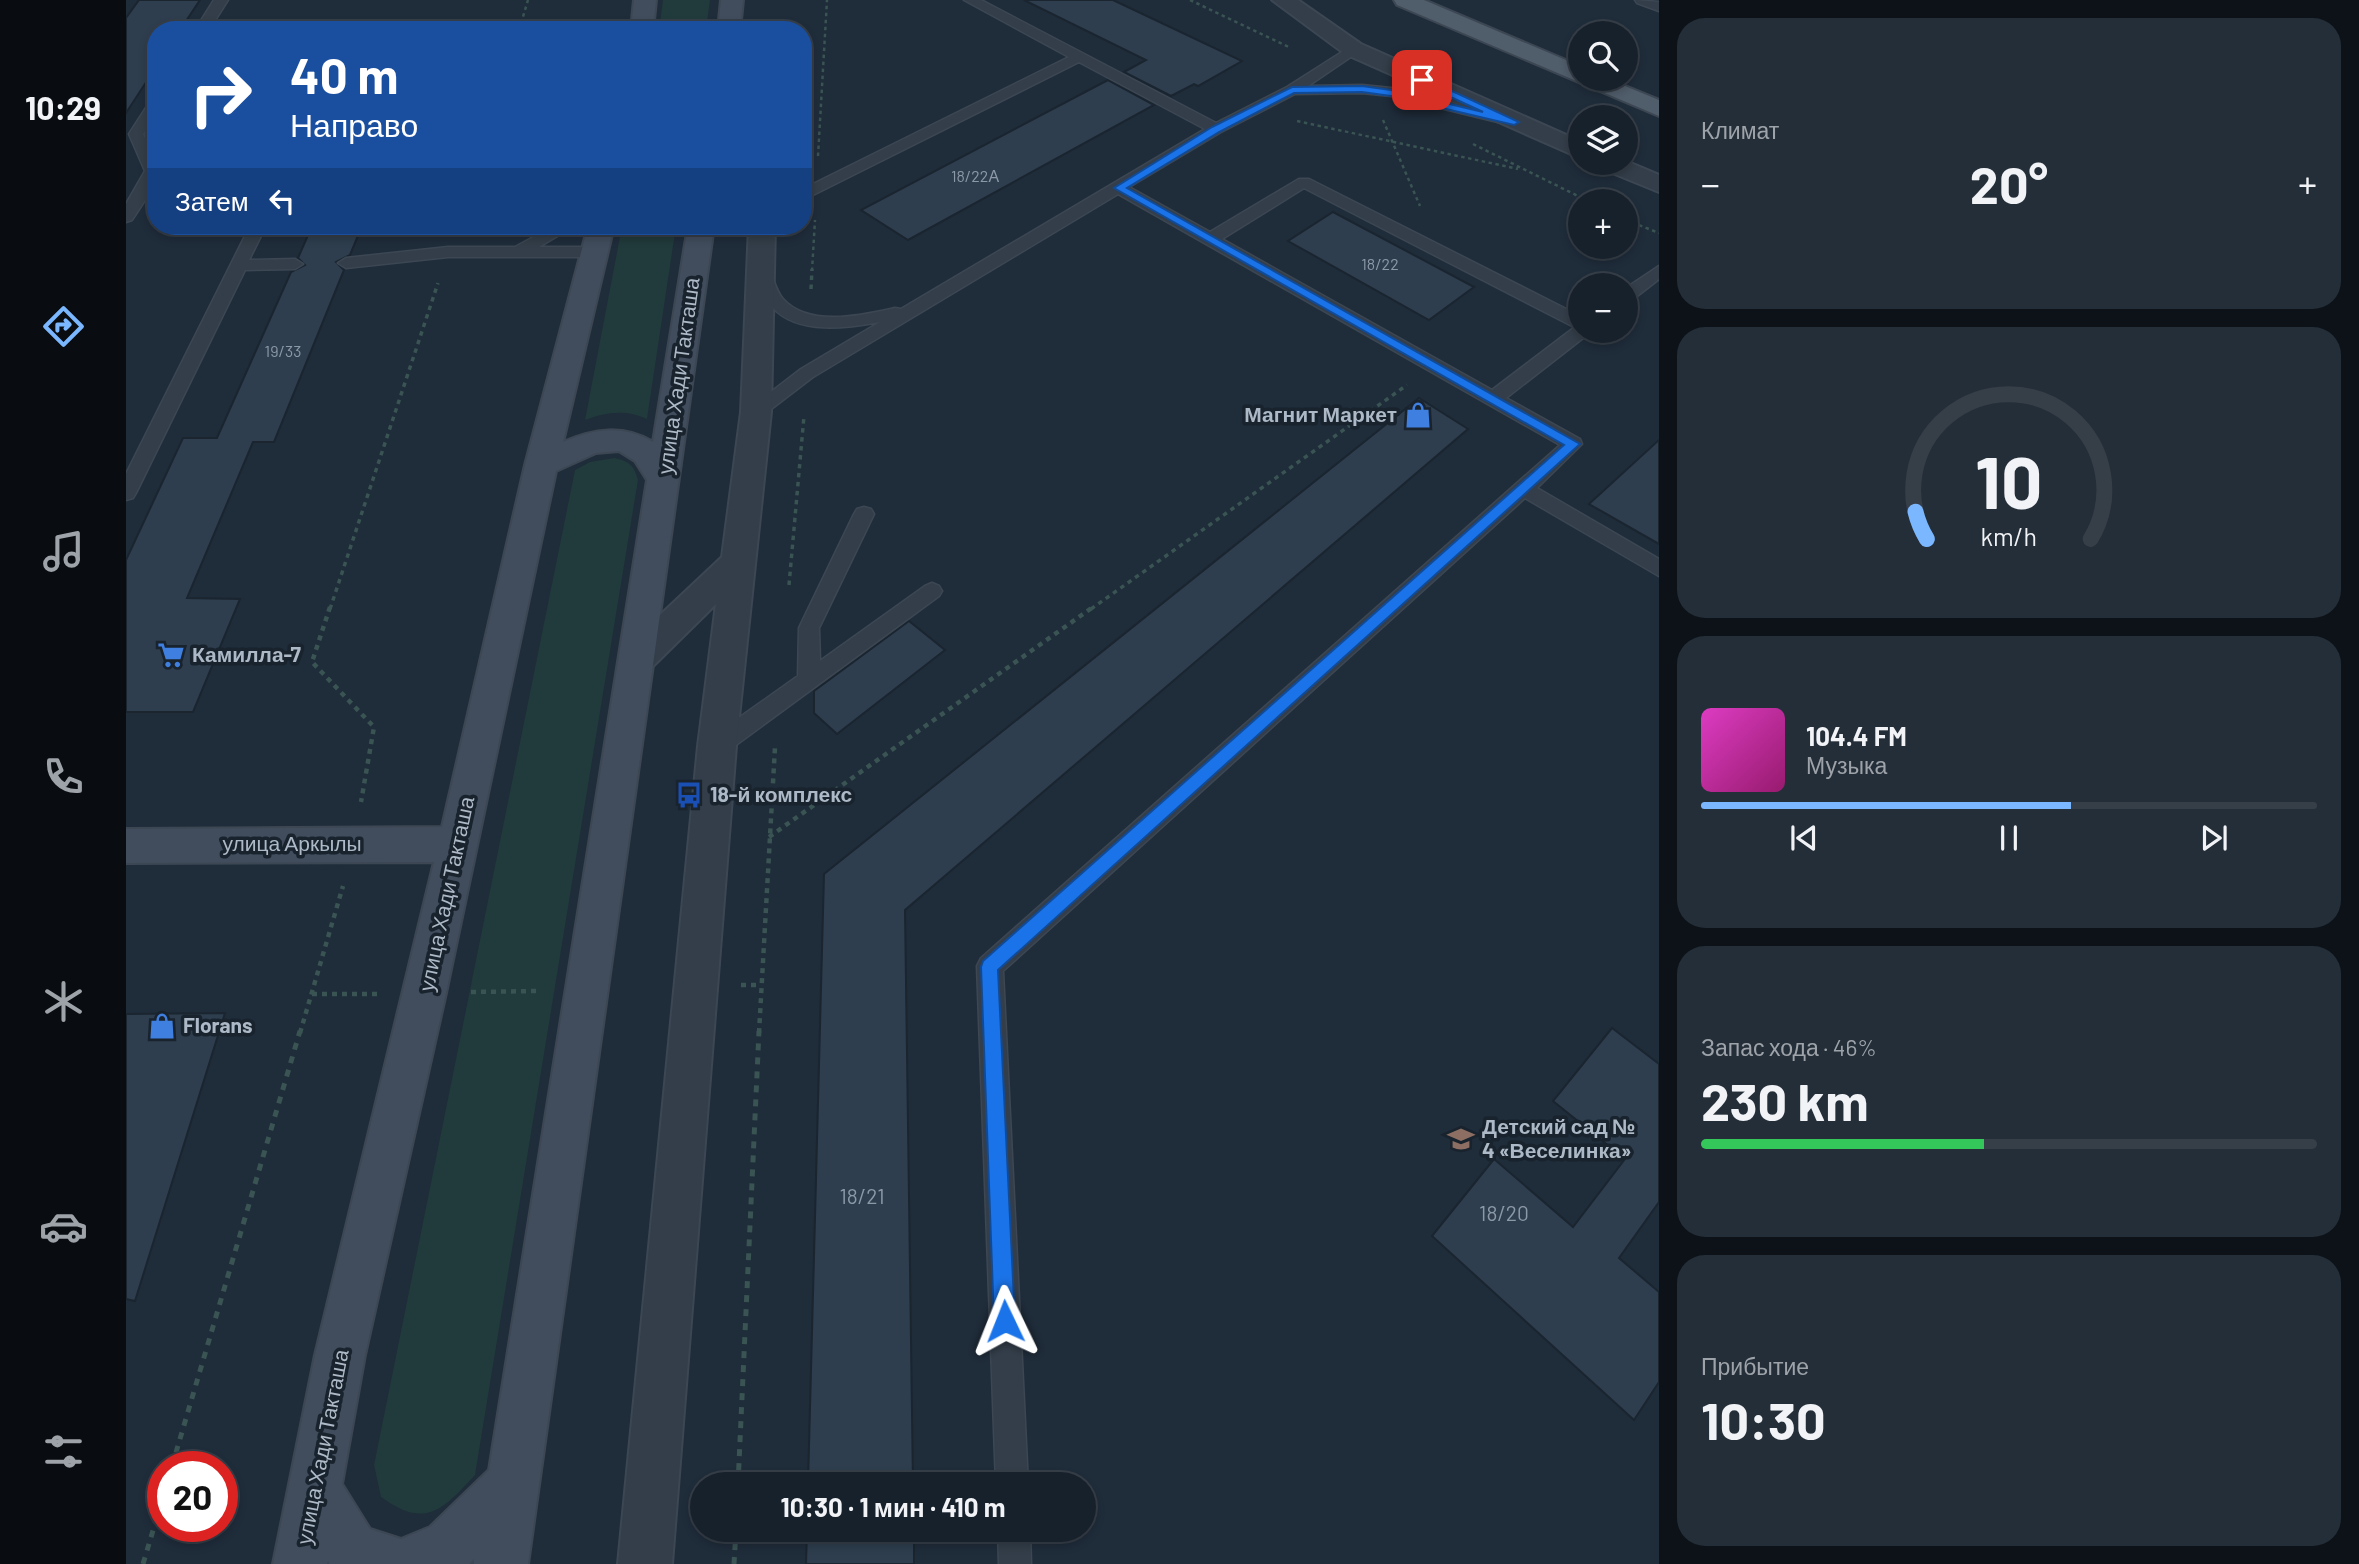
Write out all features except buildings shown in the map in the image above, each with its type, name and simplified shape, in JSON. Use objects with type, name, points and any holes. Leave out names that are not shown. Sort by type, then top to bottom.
[{"type":"main road","points":[[643,21],[645,0]]},
{"type":"main road","points":[[730,21],[732,0]]},
{"type":"main road","points":[[1405,0],[1568,70]]},
{"type":"main road","points":[[1616,91],[1659,109]]},
{"type":"main road","name":"улица Хади Такташа","points":[[501,1564],[700,235]]},
{"type":"main road","name":"улица Хади Такташа","points":[[300,1564],[340,1355],[541,465],[598,239]]},
{"type":"main road","points":[[541,465],[581,445],[615,438],[643,449],[664,482]]},
{"type":"main road","name":"улица Аркылы","points":[[126,846],[457,844]]},
{"type":"main road","points":[[407,1564],[449,1546],[514,1482]]},
{"type":"main road","points":[[316,1491],[353,1552],[396,1564]]},
{"type":"street","points":[[1283,0],[1353,49],[1568,145]]},
{"type":"street","points":[[1638,175],[1659,184]]},
{"type":"street","points":[[645,1564],[717,746],[756,412],[762,235]]},
{"type":"street","points":[[638,659],[740,560]]},
{"type":"lane","points":[[208,21],[221,0]]},
{"type":"lane","points":[[971,0],[1216,129]]},
{"type":"lane","points":[[1642,0],[1659,7]]},
{"type":"lane","points":[[756,412],[807,373],[1216,129],[1292,90],[1353,49]]},
{"type":"lane","points":[[812,190],[1079,57]]},
{"type":"lane","points":[[1292,90],[1362,89],[1391,93],[1514,122]]},
{"type":"lane","points":[[147,117],[136,134],[147,158]]},
{"type":"lane","points":[[126,218],[147,181]]},
{"type":"lane","points":[[1210,239],[1304,181],[1568,317]]},
{"type":"lane","points":[[1011,1472],[989,967],[1573,444],[1119,188]]},
{"type":"lane","points":[[126,493],[253,235]]},
{"type":"lane","points":[[519,252],[550,235]]},
{"type":"lane","points":[[346,263],[448,252],[519,252],[598,239]]},
{"type":"lane","points":[[238,265],[295,264]]},
{"type":"lane","points":[[760,266],[776,302],[790,313],[809,319],[867,320],[925,305]]},
{"type":"lane","points":[[1638,287],[1659,271]]},
{"type":"lane","points":[[1493,399],[1568,341]]},
{"type":"lane","points":[[1524,489],[1659,568]]},
{"type":"lane","points":[[809,681],[809,628],[863,514]]},
{"type":"lane","points":[[717,746],[932,591]]},
{"type":"lane","points":[[1014,1542],[1015,1564]]},
{"type":"path","points":[[522,21],[528,0]]},
{"type":"path","points":[[1249,111],[1526,170]]},
{"type":"path","points":[[1382,118],[1440,251]]},
{"type":"path","points":[[1638,225],[1659,233]]},
{"type":"path","points":[[768,838],[1409,384],[1466,383]]},
{"type":"path","points":[[470,992],[542,991]]},
{"type":"path","points":[[312,994],[386,994]]},
{"type":"path","points":[[143,1564],[150,1542]]},
{"type":"path","points":[[734,1564],[735,1542]]},
{"type":"green space","points":[[663,0],[710,0],[707,21],[660,21]]},
{"type":"green space","points":[[620,235],[675,235],[647,419],[616,413],[585,420]]},
{"type":"green space","points":[[614,458],[630,464],[638,480],[475,1475],[453,1498],[432,1512],[410,1512],[381,1497],[374,1465],[575,470],[590,462]]},
{"type":"place","name":"Магнит Маркет","points":[[1418,415]]},
{"type":"place","name":"Камилла-7","points":[[171,655]]},
{"type":"place","name":"18-й комплекс","points":[[689,795]]},
{"type":"place","name":"Florans","points":[[162,1026]]},
{"type":"place","name":"Детский сад № 4 «Веселинка»","points":[[1461,1139]]},
{"type":"route","points":[[1005,1321],[989,967],[1573,444],[1119,188],[1216,129],[1292,90],[1362,89],[1391,93],[1514,122],[1422,80]]}]
